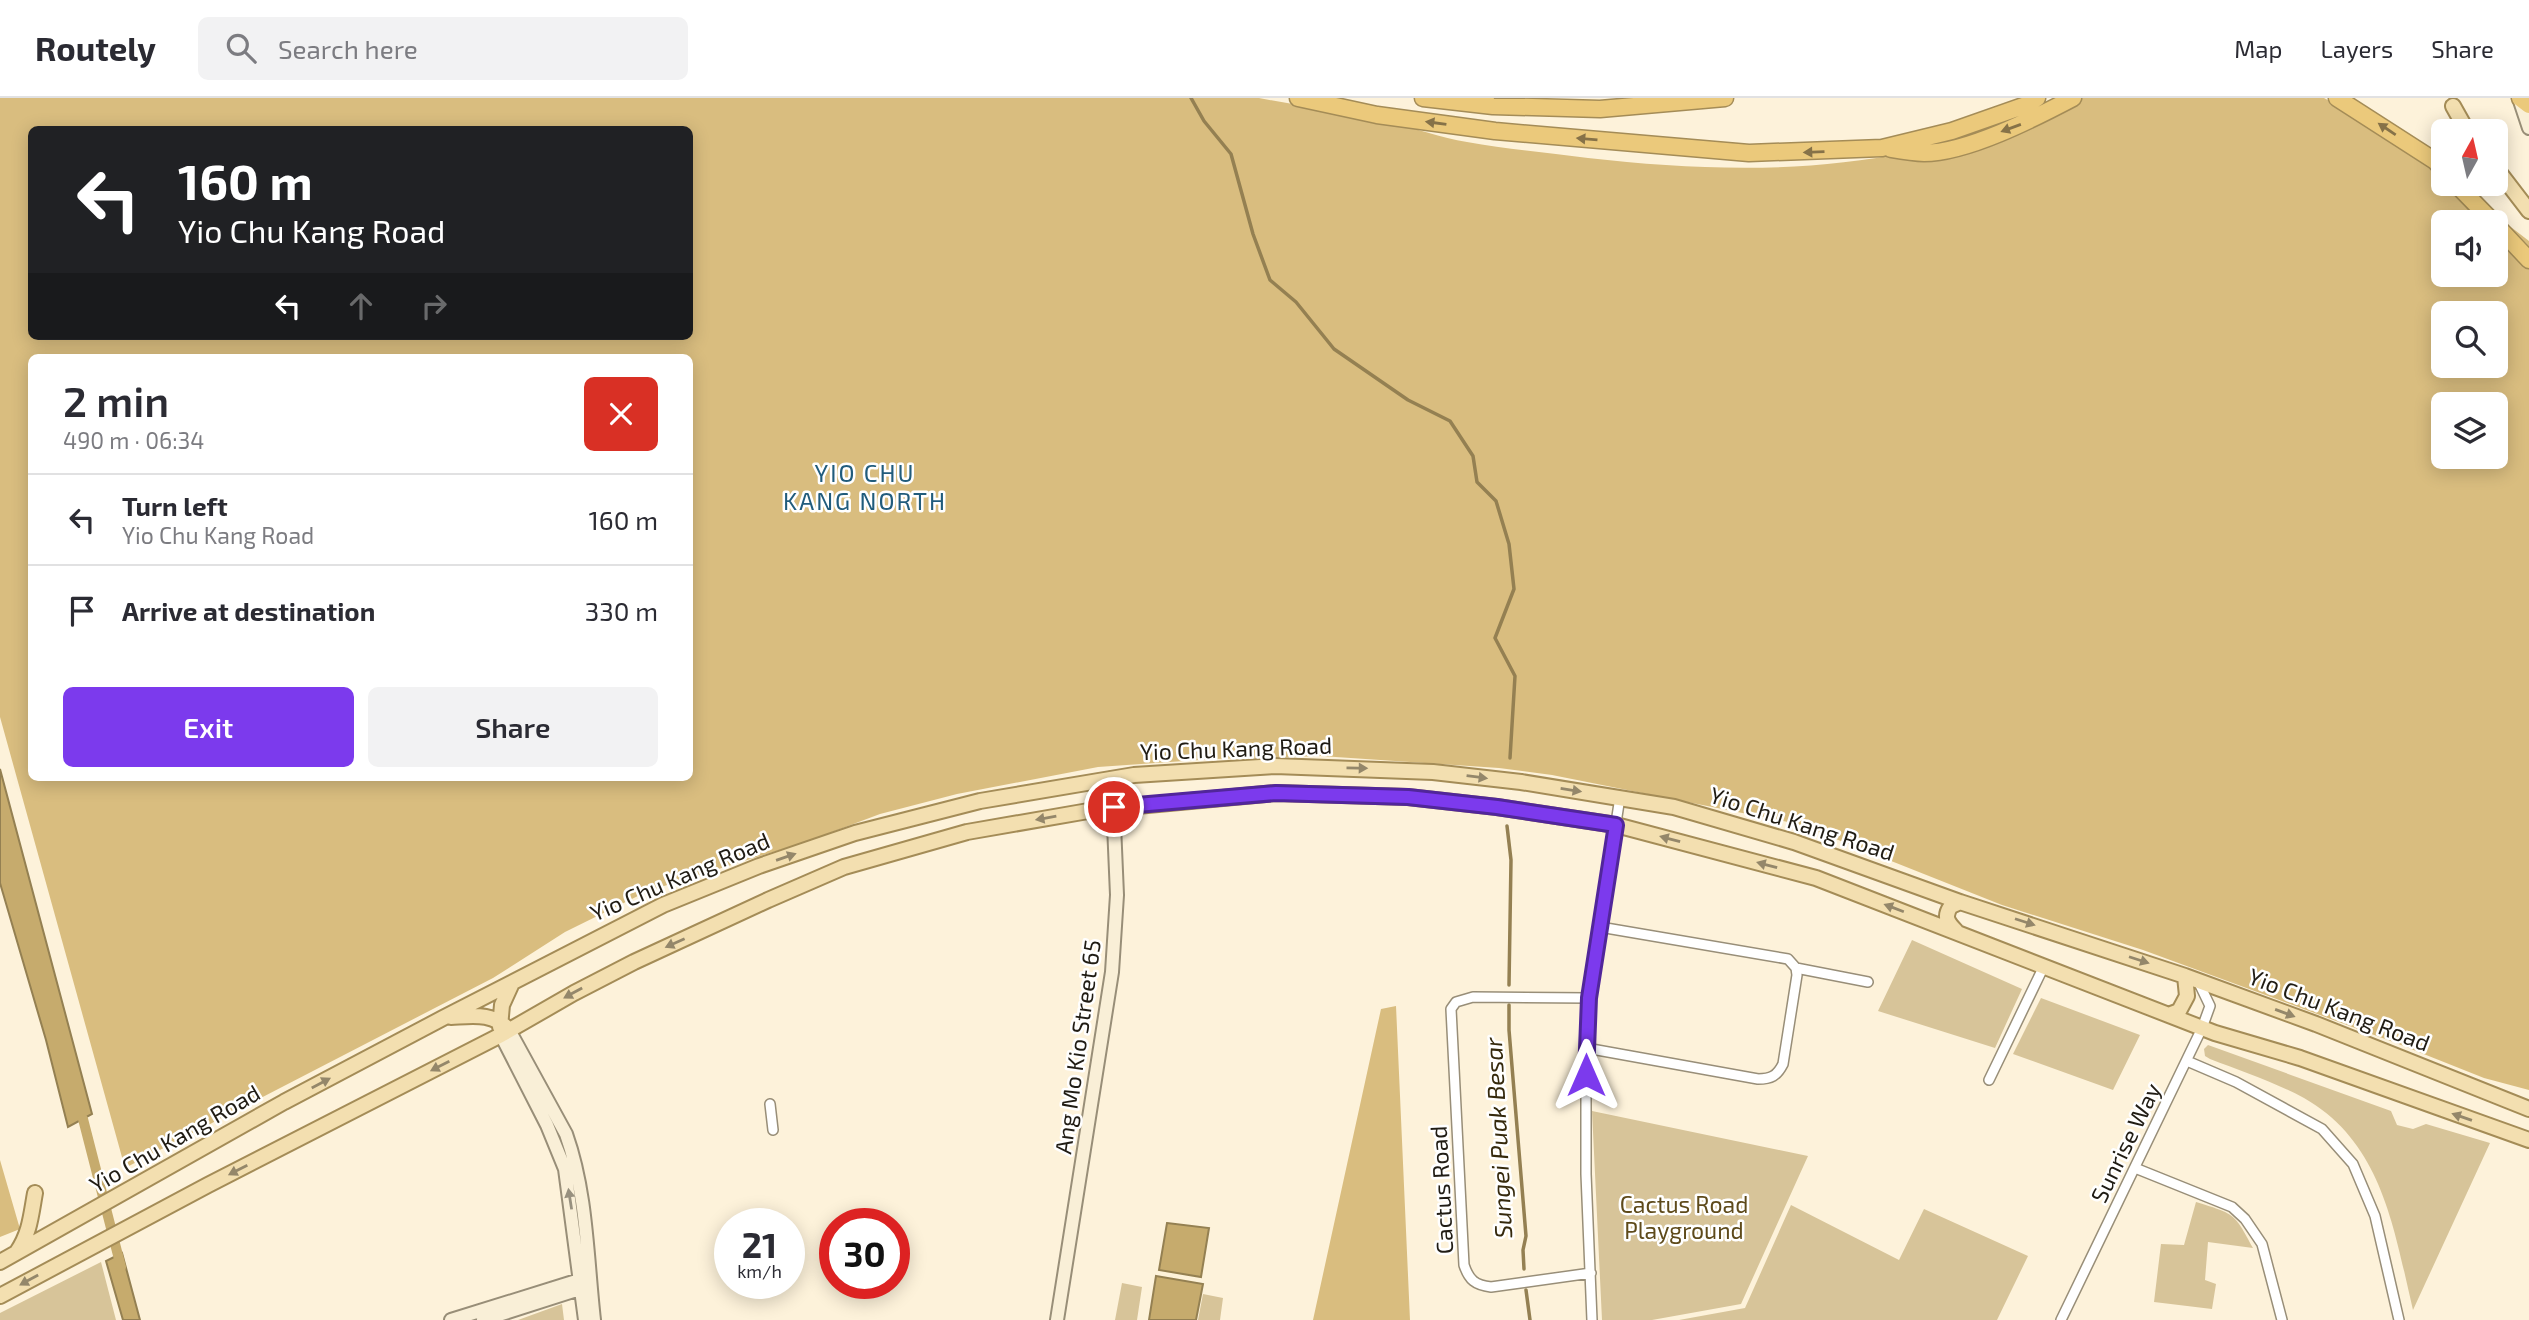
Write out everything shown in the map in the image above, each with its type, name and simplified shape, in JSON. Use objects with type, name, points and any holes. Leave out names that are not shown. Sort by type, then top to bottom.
[{"type":"highway","points":[[1298,98],[1377,115],[1495,131],[1749,153],[1882,148],[1924,153],[1956,148],[2029,121],[2073,98]]},
{"type":"highway","points":[[1423,98],[1493,106],[1600,109],[1725,98]]},
{"type":"highway","points":[[1882,148],[1952,131],[2025,105],[2037,98]]},
{"type":"highway","points":[[2337,98],[2431,158]]},
{"type":"highway","points":[[2520,98],[2529,104]]},
{"type":"highway","points":[[2467,196],[2481,210]]},
{"type":"highway","points":[[2508,238],[2529,260]]},
{"type":"main road","points":[[2453,106],[2460,119]]},
{"type":"main road","points":[[2508,184],[2529,211]]},
{"type":"main road","name":"Yio Chu Kang Road","points":[[0,1262],[284,1102],[443,1017],[663,905],[759,866],[855,833],[980,801],[1112,778],[1276,766],[1383,769],[1521,782],[1674,807],[1794,842],[1960,902],[2192,978],[2529,1109]]},
{"type":"main road","name":"Yio Chu Kang Road","points":[[0,1296],[503,1028],[634,962],[844,867],[967,832],[1114,807],[1276,793],[1395,797],[1497,807],[1616,825],[1815,878],[2202,1028],[2300,1058],[2529,1140]]},
{"type":"main road","points":[[1957,932],[1948,923],[1947,915],[1951,906],[1960,902]]},
{"type":"main road","points":[[2171,1014],[2179,1011],[2192,978]]},
{"type":"main road","points":[[503,1028],[502,1005],[512,983]]},
{"type":"main road","points":[[443,1017],[482,1016],[503,1028]]},
{"type":"main road","points":[[16,1253],[26,1239],[35,1193]]},
{"type":"street","points":[[2520,98],[2529,128]]},
{"type":"street","name":"Ang Mo Kio Street 65","points":[[1057,1320],[1112,972],[1117,895],[1112,778]]},
{"type":"street","points":[[1592,1320],[1586,1174],[1586,1048],[1589,998],[1620,797]]},
{"type":"street","points":[[1600,927],[1788,959],[1796,968],[1868,982]]},
{"type":"street","points":[[1989,1080],[2044,966]]},
{"type":"street","points":[[1586,1048],[1769,1079],[1776,1075],[1783,1064],[1796,968]]},
{"type":"street","name":"Sunrise Way","points":[[2060,1320],[2202,1028],[2210,1006],[2192,978]]},
{"type":"street","name":"Cactus Road","points":[[1589,998],[1473,996],[1456,1002],[1451,1009],[1464,1265],[1468,1276],[1477,1285],[1491,1287],[1591,1273]]},
{"type":"street","points":[[503,1028],[565,1169],[594,1320]]},
{"type":"street","points":[[2187,1061],[2236,1083],[2322,1129],[2353,1164],[2375,1216],[2399,1320]]},
{"type":"street","points":[[770,1104],[773,1130]]},
{"type":"street","points":[[2135,1168],[2232,1207],[2245,1219],[2262,1244],[2282,1320]]},
{"type":"street","points":[[451,1320],[585,1283]]},
{"type":"street","points":[[483,1320],[585,1283]]},
{"type":"street","points":[[585,1283],[585,1320]]},
{"type":"green space","points":[[1912,940],[2022,989],[1995,1048],[1878,1011]]},
{"type":"green space","points":[[2041,998],[2140,1035],[2113,1090],[2013,1054]]},
{"type":"green space","points":[[2208,1045],[2391,1111],[2397,1125],[2413,1129],[2426,1124],[2490,1143],[2413,1310],[2399,1249],[2381,1191],[2352,1139],[2331,1117],[2304,1098],[2205,1056],[2204,1049]]},
{"type":"green space","name":"Cactus Road Playground","points":[[1592,1111],[1808,1156],[1741,1304],[1652,1320],[1602,1320]]},
{"type":"green space","points":[[2196,1202],[2232,1216],[2253,1248],[2208,1242],[2205,1280],[2216,1284],[2212,1309],[2154,1302],[2161,1244],[2184,1245]]},
{"type":"green space","points":[[1791,1205],[1899,1260],[1924,1209],[2028,1256],[1997,1320],[1679,1320],[1745,1308]]},
{"type":"green space","points":[[101,1262],[116,1320],[0,1320],[0,1313]]},
{"type":"green space","points":[[1122,1283],[1142,1287],[1137,1320],[1115,1320]]},
{"type":"green space","points":[[1203,1294],[1223,1298],[1220,1320],[1198,1320]]},
{"type":"green space","points":[[562,1304],[564,1320],[518,1320]]},
{"type":"shaded area","points":[[0,98],[1259,98],[1390,122],[1457,140],[1512,149],[1648,164],[1769,167],[1829,164],[1888,156],[1947,143],[2004,124],[2059,98],[2324,98],[2361,118],[2431,167],[2431,196],[2471,196],[2489,210],[2431,210],[2431,287],[2508,287],[2508,225],[2529,241],[2529,1090],[2484,1078],[2143,950],[2002,905],[1798,824],[1552,775],[1499,768],[1321,756],[1213,759],[1098,767],[957,794],[880,814],[808,841],[648,891],[565,932],[493,978],[125,1168],[0,717]]},
{"type":"shaded area","points":[[0,769],[92,1114],[68,1127],[46,1040],[0,883]]},
{"type":"shaded area","points":[[1396,1006],[1410,1320],[1313,1320],[1381,1009]]},
{"type":"shaded area","points":[[0,1160],[20,1229],[0,1237]]},
{"type":"shaded area","points":[[1167,1223],[1209,1228],[1201,1277],[1159,1270]]},
{"type":"shaded area","points":[[122,1253],[140,1320],[123,1320],[106,1261]]},
{"type":"shaded area","points":[[1156,1276],[1203,1284],[1196,1320],[1149,1320]]},
{"type":"waterway","name":"Sungei Puak Besar","points":[[1191,98],[1204,121],[1231,154],[1253,234],[1270,280],[1296,302],[1334,349],[1408,400],[1450,421],[1473,456],[1477,482],[1496,501],[1509,544],[1514,589],[1495,638],[1515,676],[1510,758]]},
{"type":"waterway","name":"Sungei Puak Besar","points":[[1507,826],[1511,860],[1509,985]]},
{"type":"waterway","name":"Sungei Puak Besar","points":[[1509,1005],[1526,1236],[1523,1250],[1524,1269]]},
{"type":"waterway","points":[[83,1119],[121,1267]]},
{"type":"waterway","name":"Sungei Puak Besar","points":[[1526,1290],[1530,1320]]},
{"type":"district","name":"YIO CHU KANG NORTH","points":[[865,488]]},
{"type":"route","points":[[1114,807],[1276,793],[1408,797],[1616,825],[1589,998],[1586,1075]]}]
